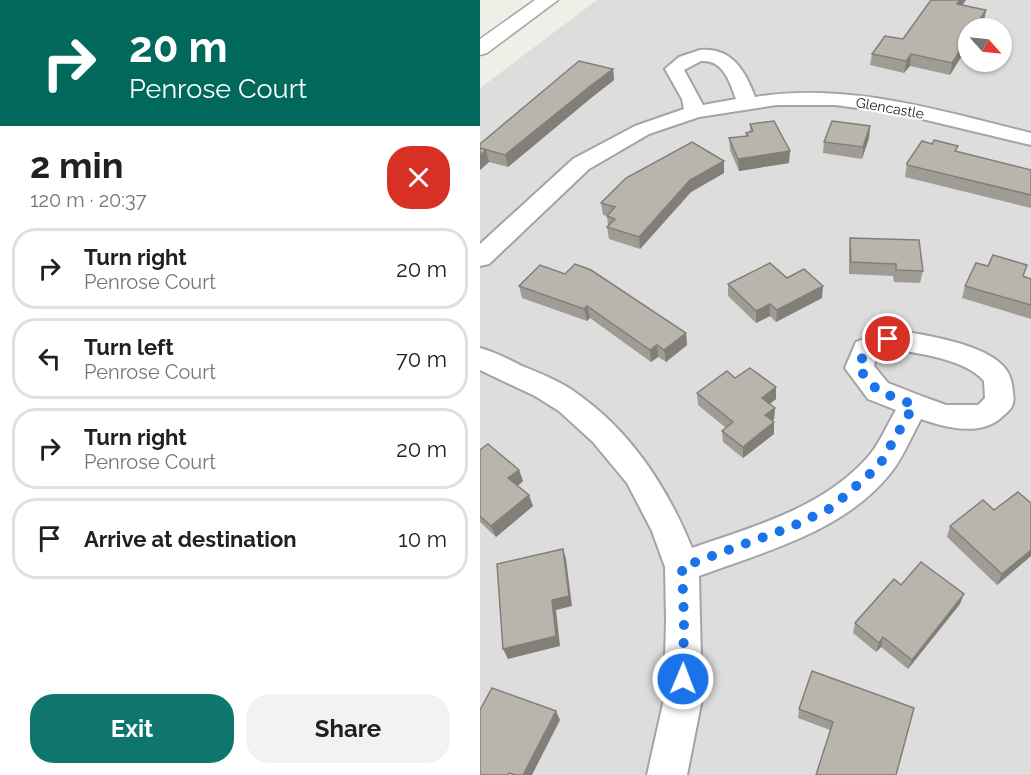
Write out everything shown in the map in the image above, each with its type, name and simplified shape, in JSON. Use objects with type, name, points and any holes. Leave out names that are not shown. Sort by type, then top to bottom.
[{"type":"street","points":[[480,49],[548,0]]},
{"type":"street","points":[[695,112],[692,99],[674,69],[683,60],[699,56],[715,57],[726,62],[747,102]]},
{"type":"street","name":"Glencastle","points":[[480,258],[581,164],[642,130],[695,112],[747,102],[805,98],[865,102],[897,107],[1031,139]]},
{"type":"street","points":[[480,358],[545,388],[569,403],[604,434],[638,474],[667,528],[682,567],[684,620],[683,699],[667,775]]},
{"type":"street","points":[[682,567],[791,527],[831,508],[879,466],[914,405]]},
{"type":"shaded area","points":[[597,0],[1031,0],[1031,775],[480,775],[480,88]]},
{"type":"building","points":[[931,0],[960,0],[957,4],[986,10],[981,18],[958,18],[958,54],[952,63],[911,54],[906,61],[872,54],[885,36],[903,39]]},
{"type":"building","points":[[579,61],[613,69],[505,155],[480,148],[480,144]]},
{"type":"building","points":[[774,121],[790,151],[738,159],[729,138],[748,136],[746,133],[753,131],[750,124]]},
{"type":"building","points":[[832,121],[870,126],[863,147],[824,142]]},
{"type":"building","points":[[934,140],[958,146],[955,151],[1031,170],[1031,195],[907,165],[922,141],[932,144]]},
{"type":"building","points":[[692,142],[724,161],[690,180],[639,237],[607,227],[615,219],[607,216],[615,207],[601,203],[626,178]]},
{"type":"building","points":[[850,238],[919,240],[923,271],[896,270],[896,264],[851,262]]},
{"type":"building","points":[[993,255],[1027,265],[1023,276],[1031,279],[1031,305],[965,286],[976,263],[988,266]]},
{"type":"building","points":[[770,263],[787,278],[804,269],[823,286],[777,310],[770,304],[756,311],[728,284]]},
{"type":"building","points":[[575,264],[591,270],[686,333],[664,350],[657,345],[650,350],[587,306],[584,309],[519,286],[540,265],[565,274]]},
{"type":"building","points":[[750,368],[776,387],[762,398],[775,408],[765,415],[774,422],[743,447],[722,431],[733,422],[697,393],[727,371],[735,378]]},
{"type":"building","points":[[488,444],[519,470],[508,478],[529,495],[491,526],[480,516],[480,450]]},
{"type":"building","points":[[1018,492],[1031,503],[1031,550],[1002,574],[950,526],[983,500],[994,510]]},
{"type":"building","points":[[563,549],[569,596],[552,600],[556,636],[503,649],[497,564]]},
{"type":"building","points":[[921,562],[964,594],[912,660],[883,637],[879,643],[855,623],[894,579],[901,585]]},
{"type":"building","points":[[812,671],[914,708],[896,775],[816,775],[833,722],[799,709]]},
{"type":"building","points":[[492,688],[556,711],[523,775],[509,773],[508,775],[480,775],[480,710]]},
{"type":"route","points":[[683,679],[682,567],[791,527],[831,508],[879,466],[914,405],[878,391],[858,368],[866,349],[888,339]]}]
